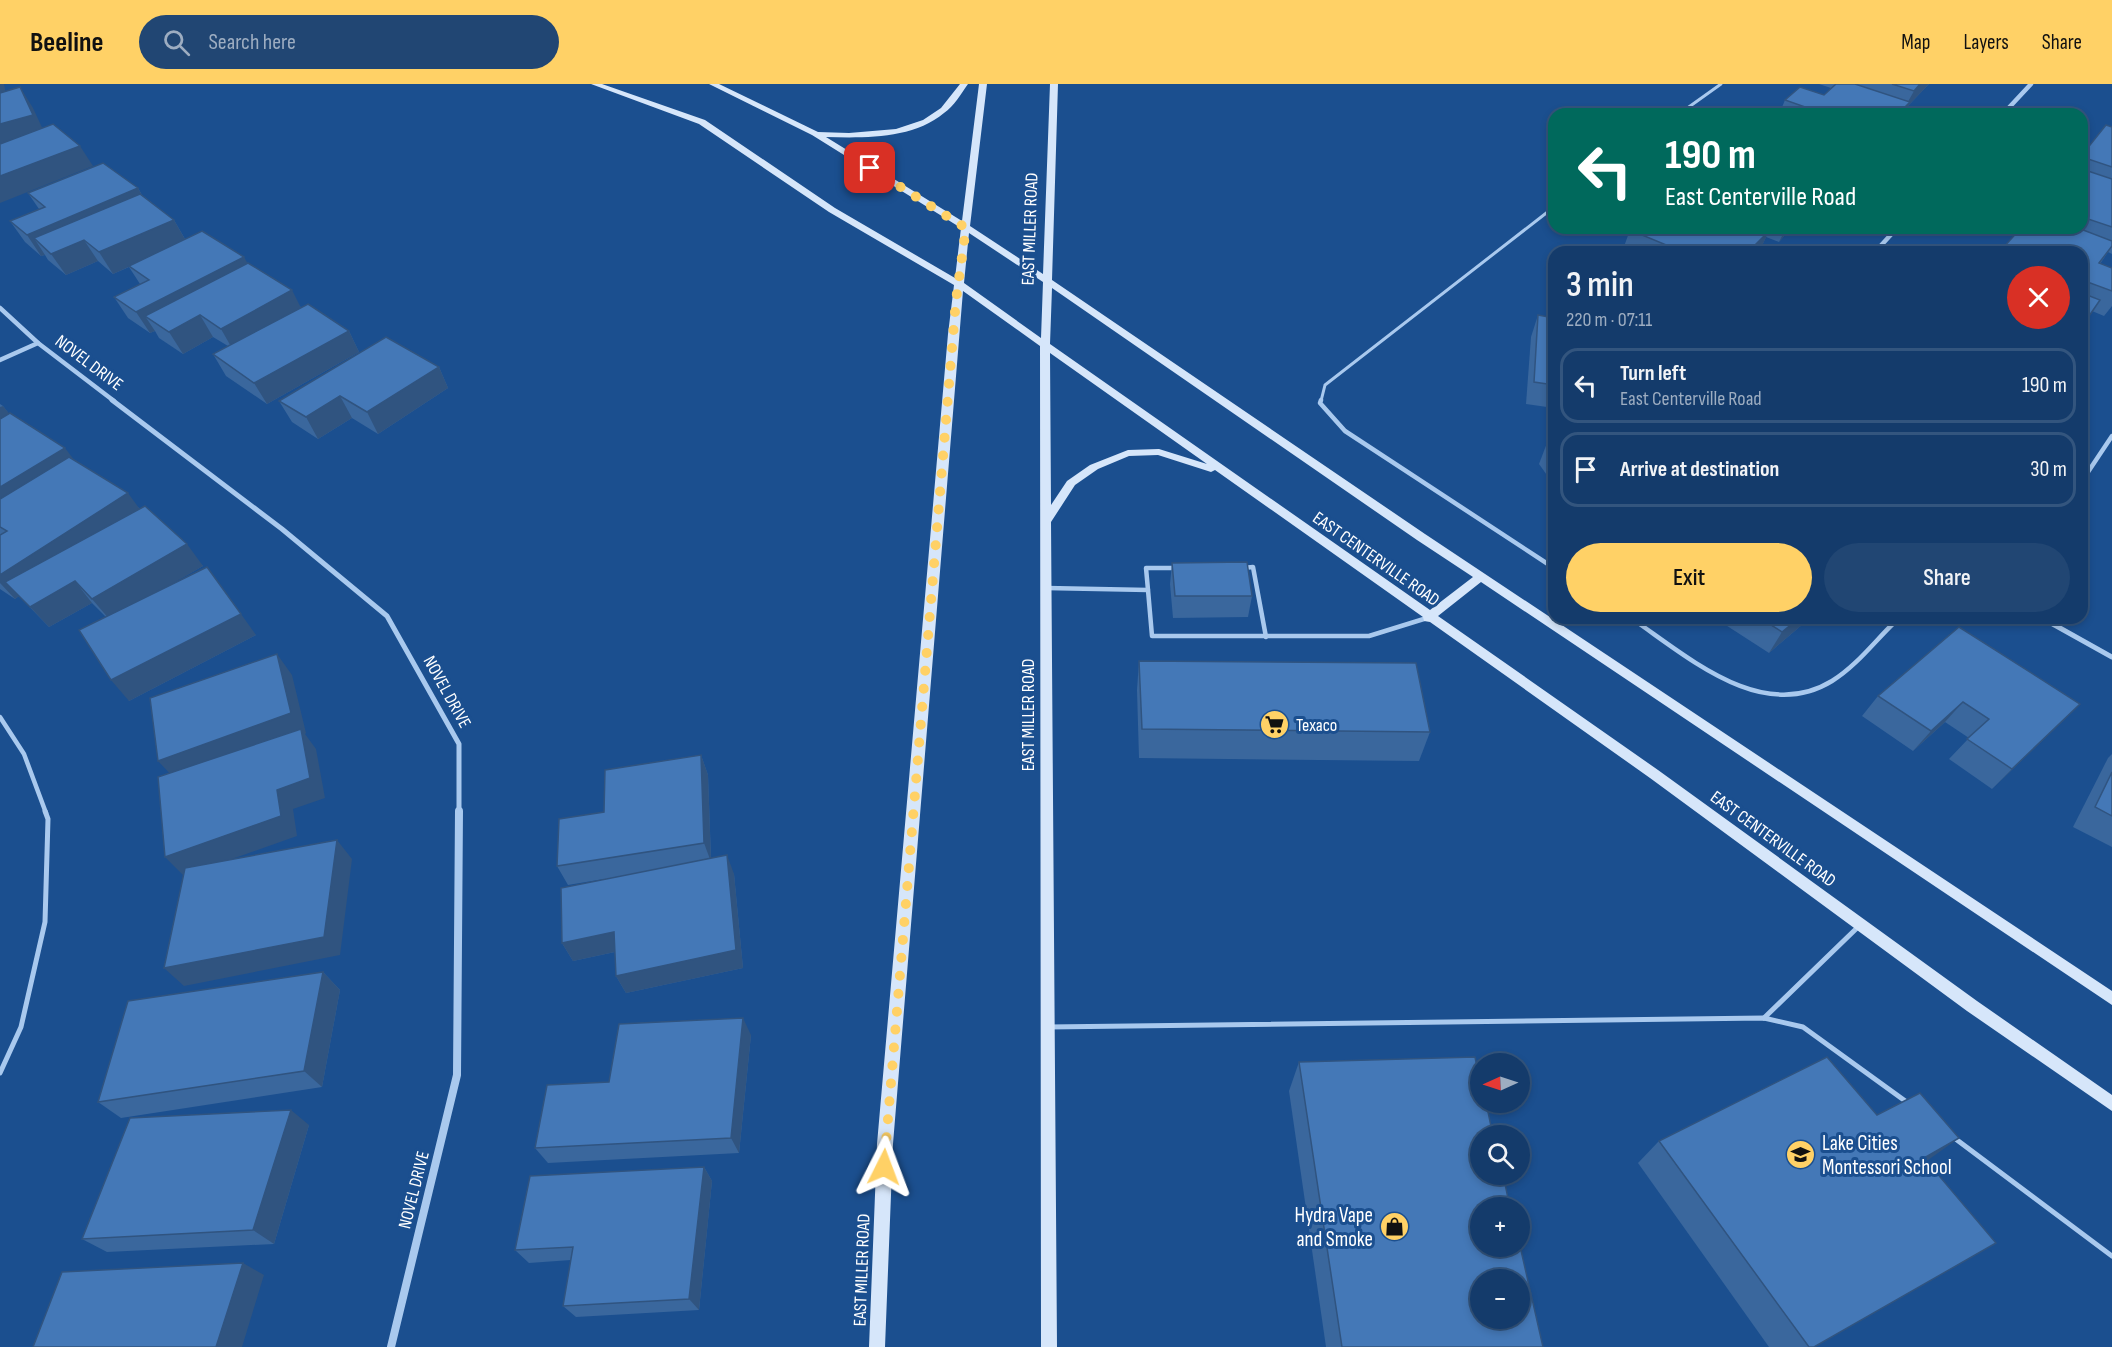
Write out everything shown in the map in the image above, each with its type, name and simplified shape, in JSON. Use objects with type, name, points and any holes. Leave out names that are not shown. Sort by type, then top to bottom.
[{"type":"main road","name":"EAST CENTERVILLE ROAD","points":[[595,84],[702,122],[832,210],[957,283],[1428,618],[1653,774],[2112,1104]]},
{"type":"main road","points":[[713,84],[814,134],[1046,279],[1548,622]]},
{"type":"main road","points":[[814,134],[855,136],[886,134],[917,125],[941,112],[964,84]]},
{"type":"main road","name":"EAST MILLER ROAD","points":[[877,1347],[885,1144],[957,283],[983,84]]},
{"type":"main road","name":"EAST MILLER ROAD","points":[[1049,1347],[1045,347],[1054,84]]},
{"type":"main road","points":[[1046,522],[1071,483],[1094,467],[1128,453],[1159,452],[1223,473]]},
{"type":"main road","points":[[1428,618],[1480,577]]},
{"type":"main road","points":[[1550,624],[2112,999]]},
{"type":"street","points":[[2009,108],[2031,84]]},
{"type":"street","points":[[1880,246],[1892,234]]},
{"type":"street","name":"NOVEL DRIVE","points":[[0,308],[38,343],[282,529],[387,616],[459,744],[457,1075],[391,1347]]},
{"type":"street","points":[[0,360],[38,343]]},
{"type":"street","points":[[2053,624],[2112,657]]},
{"type":"lane","points":[[1687,108],[1721,84]]},
{"type":"lane","points":[[1548,212],[1325,385],[1320,403],[1345,431],[1548,564]]},
{"type":"lane","points":[[2088,472],[2112,436]]},
{"type":"lane","points":[[1241,568],[1253,567],[1266,637]]},
{"type":"lane","points":[[1182,568],[1146,568],[1152,636],[1369,636],[1428,618]]},
{"type":"lane","points":[[1046,588],[1148,590]]},
{"type":"lane","points":[[1640,624],[1735,686],[1773,696],[1807,692],[1831,681],[1893,624]]},
{"type":"lane","points":[[0,717],[24,754],[48,819],[45,922],[21,1028],[0,1073]]},
{"type":"lane","points":[[1764,1018],[1860,924]]},
{"type":"lane","points":[[1046,1027],[1764,1018],[1803,1027],[1918,1111]]},
{"type":"lane","points":[[1947,1132],[2112,1256]]},
{"type":"building","points":[[1836,84],[1855,84],[1910,102],[1904,108],[1808,108],[1785,100],[1800,87],[1824,95]]},
{"type":"building","points":[[1892,84],[1920,84],[1914,91]]},
{"type":"building","points":[[20,87],[33,115],[0,124],[0,93]]},
{"type":"building","points":[[53,124],[80,146],[0,176],[0,144]]},
{"type":"building","points":[[2106,125],[2112,127],[2112,167],[2088,159],[2088,148]]},
{"type":"building","points":[[103,163],[138,188],[27,235],[10,221],[45,207],[28,193]]},
{"type":"building","points":[[2088,171],[2112,179],[2112,227],[2088,219]]},
{"type":"building","points":[[140,194],[174,220],[99,252],[84,240],[51,254],[34,238]]},
{"type":"building","points":[[202,231],[244,257],[136,312],[114,297],[149,280],[129,266]]},
{"type":"building","points":[[2088,232],[2112,241],[2112,246],[2099,263],[2112,268],[2112,291],[2088,282],[2088,246],[2005,246],[2016,234],[2088,234]]},
{"type":"building","points":[[1640,234],[1766,234],[1754,246],[1669,246]]},
{"type":"building","points":[[248,263],[292,290],[221,329],[200,315],[169,332],[145,316]]},
{"type":"building","points":[[2088,295],[2100,300],[2088,318]]},
{"type":"building","points":[[308,304],[349,331],[254,383],[213,354]]},
{"type":"building","points":[[1538,315],[1548,317],[1548,384],[1534,382]]},
{"type":"building","points":[[386,337],[439,367],[367,412],[340,396],[306,417],[279,401]]},
{"type":"building","points":[[10,413],[65,448],[0,487],[0,419]]},
{"type":"building","points":[[69,457],[128,493],[0,575],[0,535],[7,531],[0,527],[0,499]]},
{"type":"building","points":[[145,506],[187,544],[92,599],[75,581],[30,607],[5,582]]},
{"type":"building","points":[[1247,562],[1252,596],[1175,596],[1172,563]]},
{"type":"building","points":[[207,567],[241,614],[111,680],[79,630]]},
{"type":"building","points":[[1769,624],[1792,624],[1782,632]]},
{"type":"building","points":[[1959,627],[2080,704],[2012,769],[1967,739],[1989,719],[1963,702],[1931,731],[1878,696]]},
{"type":"building","points":[[277,654],[291,713],[158,761],[150,698]]},
{"type":"building","points":[[1139,661],[1416,663],[1430,732],[1142,729]]},
{"type":"building","points":[[301,729],[310,778],[277,790],[281,816],[165,857],[158,777]]},
{"type":"building","points":[[701,755],[704,843],[557,866],[559,819],[604,812],[605,770]]},
{"type":"building","points":[[2112,772],[2112,816],[2095,807]]},
{"type":"building","points":[[337,840],[324,937],[164,968],[185,868]]},
{"type":"building","points":[[727,855],[736,950],[616,976],[614,932],[562,943],[561,888]]},
{"type":"building","points":[[323,972],[304,1071],[98,1102],[128,1001]]},
{"type":"building","points":[[743,1018],[731,1138],[535,1148],[547,1085],[609,1082],[619,1024]]},
{"type":"building","name":"Hydra Vape and Smoke","points":[[1470,1057],[1470,1113],[1488,1113],[1491,1125],[1470,1125],[1470,1185],[1505,1185],[1508,1197],[1470,1197],[1470,1257],[1523,1257],[1525,1269],[1470,1269],[1470,1329],[1530,1329],[1530,1290],[1543,1347],[1342,1347],[1299,1062]]},
{"type":"building","points":[[1827,1057],[1877,1115],[1920,1093],[1959,1138],[1924,1158],[1996,1243],[1814,1347],[1809,1347],[1659,1141]]},
{"type":"building","points":[[291,1110],[253,1230],[82,1239],[130,1118]]},
{"type":"building","points":[[704,1167],[689,1299],[563,1306],[573,1247],[515,1250],[530,1176]]},
{"type":"building","points":[[243,1263],[216,1347],[33,1347],[62,1272]]},
{"type":"place","name":"Texaco","points":[[1275,725]]},
{"type":"place","name":"Lake Cities Montessori School","points":[[1801,1155]]},
{"type":"place","name":"Hydra Vape and Smoke","points":[[1394,1227]]},
{"type":"route","points":[[870,168],[966,228],[957,283],[884,1167]]}]
